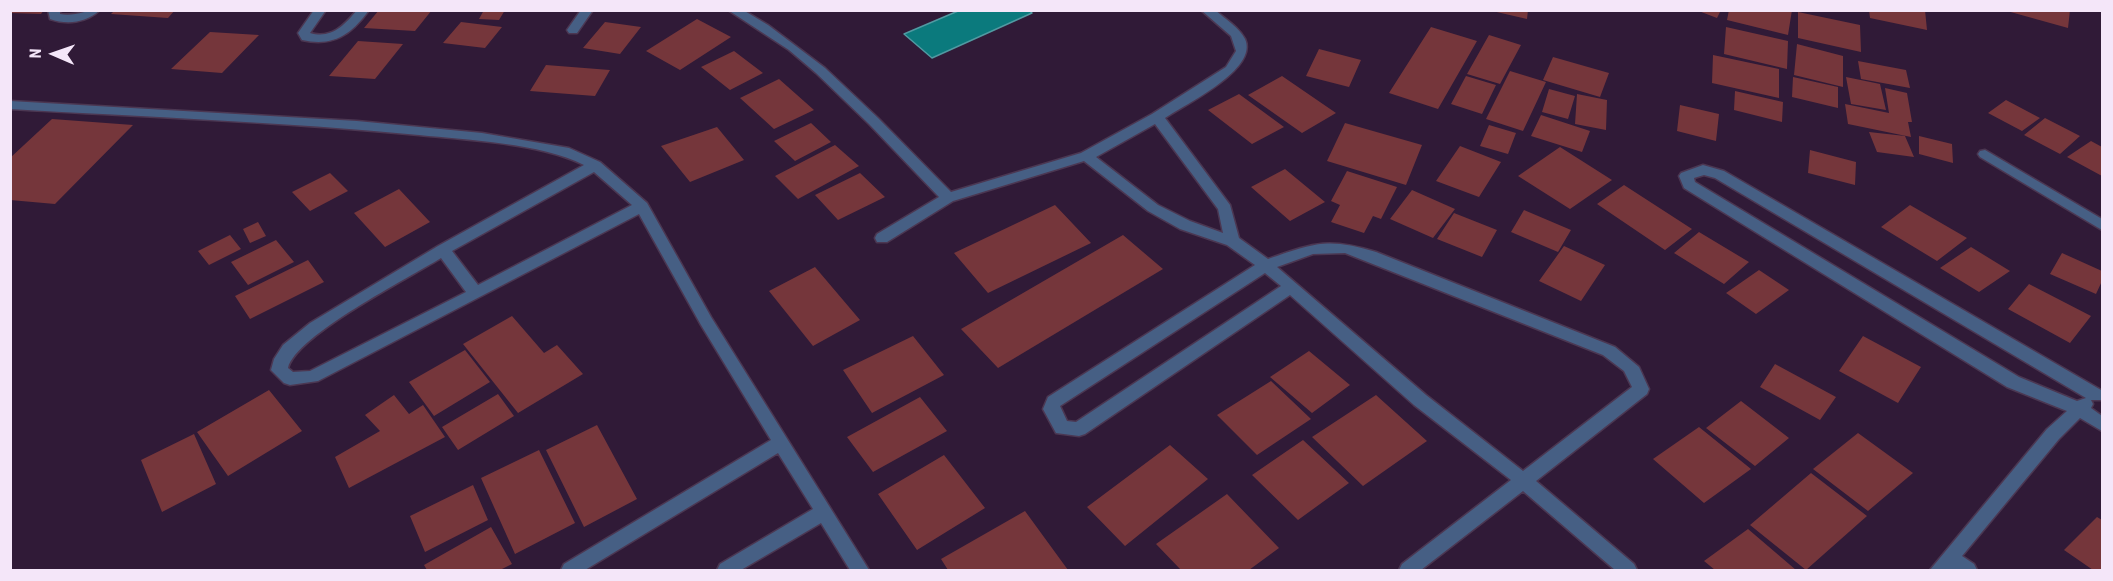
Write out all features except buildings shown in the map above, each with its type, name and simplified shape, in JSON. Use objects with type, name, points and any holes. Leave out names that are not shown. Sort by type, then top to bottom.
[{"type":"street","points":[[54,10],[54,16],[61,19],[76,18],[94,10]]},
{"type":"street","points":[[320,10],[304,33],[306,37],[326,39],[340,36],[363,10]]},
{"type":"street","points":[[573,30],[587,10]]},
{"type":"street","points":[[734,10],[780,40],[843,93],[948,198]]},
{"type":"street","points":[[882,238],[948,198],[1086,156],[1158,117],[1230,70],[1242,51],[1236,34],[1207,10]]},
{"type":"street","points":[[10,105],[357,125],[482,137],[568,152],[595,165],[642,206],[780,443],[860,570]]},
{"type":"street","points":[[1158,117],[1225,208],[1232,241]]},
{"type":"street","points":[[1985,154],[2103,225]]},
{"type":"street","points":[[1086,156],[1153,208],[1185,225],[1232,241],[1266,265],[1420,400],[1524,482],[1628,570]]},
{"type":"street","points":[[595,165],[350,305],[297,341],[282,359],[279,370],[284,377],[298,380],[312,377],[475,291],[554,255],[642,206]]},
{"type":"street","points":[[1968,570],[1945,564],[2053,434],[2079,409],[2099,391],[1719,174],[1703,170],[1686,176],[1689,185],[2013,382],[2079,409],[2103,424]]},
{"type":"street","points":[[1291,287],[1078,429],[1062,428],[1051,409],[1054,402],[1266,265],[1312,249],[1345,248],[1609,351],[1631,366],[1641,389],[1408,570]]},
{"type":"street","points":[[443,250],[475,291]]},
{"type":"street","points":[[570,570],[592,565],[780,443]]},
{"type":"street","points":[[726,570],[824,512]]},
{"type":"shaded area","points":[[1029,10],[1032,13],[932,58],[904,34],[958,11]]}]
